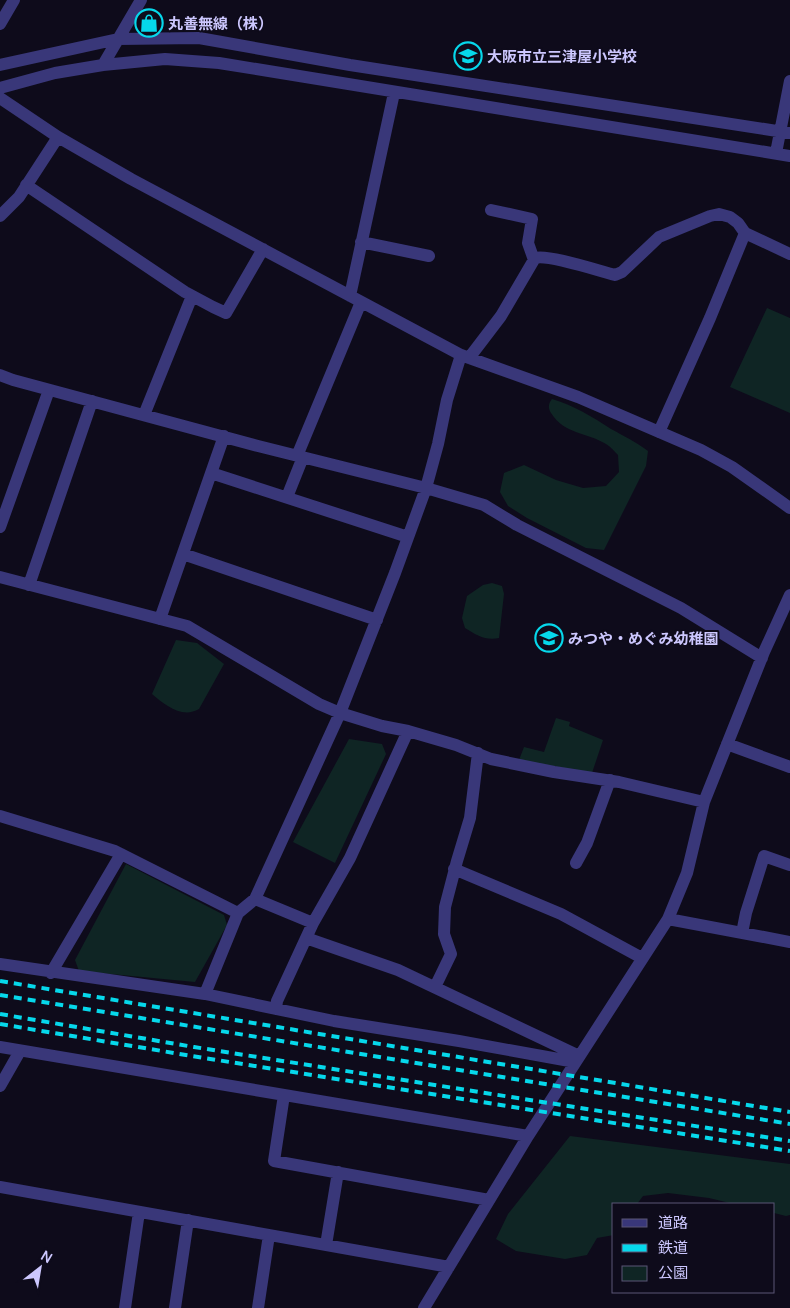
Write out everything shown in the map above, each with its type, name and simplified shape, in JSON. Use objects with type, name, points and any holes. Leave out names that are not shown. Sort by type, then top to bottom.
[{"type":"street","points":[[0,24],[14,0]]},
{"type":"street","points":[[103,65],[141,0]]},
{"type":"street","points":[[0,65],[118,39],[199,38],[350,65],[785,132]]},
{"type":"street","points":[[0,88],[55,72],[165,58],[219,63],[790,156]]},
{"type":"street","points":[[776,153],[785,132],[790,82]]},
{"type":"street","points":[[350,296],[394,93]]},
{"type":"street","points":[[0,98],[58,137],[131,179],[465,356],[578,397],[701,450],[732,467],[790,508]]},
{"type":"street","points":[[0,216],[19,197],[58,137]]},
{"type":"street","points":[[26,185],[192,296],[226,313],[263,249]]},
{"type":"street","points":[[491,210],[532,219],[528,243],[534,260]]},
{"type":"street","points":[[204,994],[238,913],[255,899],[340,712],[377,620],[426,488],[447,400],[465,356],[501,316],[534,260],[539,257],[615,275],[622,272],[659,237],[719,214],[738,223],[745,233],[790,254]]},
{"type":"street","points":[[659,432],[710,318],[745,233]]},
{"type":"street","points":[[361,242],[429,256]]},
{"type":"street","points":[[144,415],[192,296]]},
{"type":"street","points":[[288,498],[300,456],[361,302]]},
{"type":"street","points":[[0,375],[49,390],[426,488],[484,505],[517,525],[682,608],[762,658]]},
{"type":"street","points":[[0,527],[49,390]]},
{"type":"street","points":[[29,585],[92,401]]},
{"type":"street","points":[[160,619],[224,436]]},
{"type":"street","points":[[211,473],[408,537]]},
{"type":"street","points":[[183,554],[377,620]]},
{"type":"street","points":[[0,578],[187,626],[319,704],[382,726],[408,730],[492,759],[545,770],[610,780],[704,802]]},
{"type":"street","points":[[424,1308],[528,1136],[668,919],[687,873],[704,802],[762,658],[790,595]]},
{"type":"street","points":[[276,1009],[313,923],[350,858],[408,730]]},
{"type":"street","points":[[728,744],[790,767]]},
{"type":"street","points":[[435,987],[451,954],[444,934],[445,907],[454,869],[470,818],[478,753]]},
{"type":"street","points":[[576,863],[587,843],[610,780]]},
{"type":"street","points":[[0,816],[121,854],[238,913]]},
{"type":"street","points":[[52,973],[121,854]]},
{"type":"street","points":[[742,933],[746,913],[764,856],[790,865]]},
{"type":"street","points":[[454,869],[561,914],[642,958]]},
{"type":"street","points":[[255,899],[313,923]]},
{"type":"street","points":[[668,919],[790,942]]},
{"type":"street","points":[[306,938],[398,970],[577,1059]]},
{"type":"street","points":[[0,964],[204,994],[276,1009],[577,1059]]},
{"type":"street","points":[[0,1047],[528,1136]]},
{"type":"street","points":[[0,1086],[20,1051]]},
{"type":"street","points":[[284,1095],[274,1161],[490,1200]]},
{"type":"street","points":[[326,1245],[338,1172]]},
{"type":"street","points":[[0,1186],[449,1267]]},
{"type":"street","points":[[125,1308],[139,1212]]},
{"type":"street","points":[[175,1308],[188,1220]]},
{"type":"street","points":[[258,1308],[269,1235]]},
{"type":"green space","points":[[767,308],[790,318],[790,413],[730,387]]},
{"type":"green space","points":[[552,399],[583,412],[648,451],[646,466],[604,550],[586,548],[527,518],[508,506],[500,492],[504,473],[524,465],[556,480],[583,488],[606,486],[619,472],[618,455],[606,444],[570,429],[557,420],[549,408]]},
{"type":"green space","points":[[492,583],[502,586],[504,594],[499,638],[490,639],[481,637],[465,628],[462,618],[467,596],[483,585]]},
{"type":"green space","points":[[176,640],[197,643],[224,664],[199,709],[193,712],[180,712],[152,694]]},
{"type":"green space","points":[[556,718],[570,722],[569,726],[603,740],[592,773],[519,760],[524,747],[544,752]]},
{"type":"green space","points":[[349,739],[382,744],[386,754],[335,863],[293,842]]},
{"type":"green space","points":[[126,864],[224,915],[227,925],[195,982],[79,971],[75,960]]},
{"type":"green space","points":[[570,1136],[790,1164],[790,1215],[775,1213],[775,1203],[730,1203],[709,1198],[668,1193],[643,1196],[638,1203],[612,1203],[612,1235],[597,1238],[587,1255],[565,1259],[516,1251],[496,1239],[508,1214]]},
{"type":"railway","points":[[0,981],[790,1112]]},
{"type":"railway","points":[[0,995],[790,1124]]},
{"type":"railway","points":[[0,1014],[194,1047],[790,1141]]},
{"type":"railway","points":[[0,1024],[790,1151]]},
{"type":"place","name":"丸善無線（株）","points":[[149,23]]},
{"type":"place","name":"大阪市立三津屋小学校","points":[[468,56]]},
{"type":"place","name":"みつや・めぐみ幼稚園","points":[[549,638]]}]
